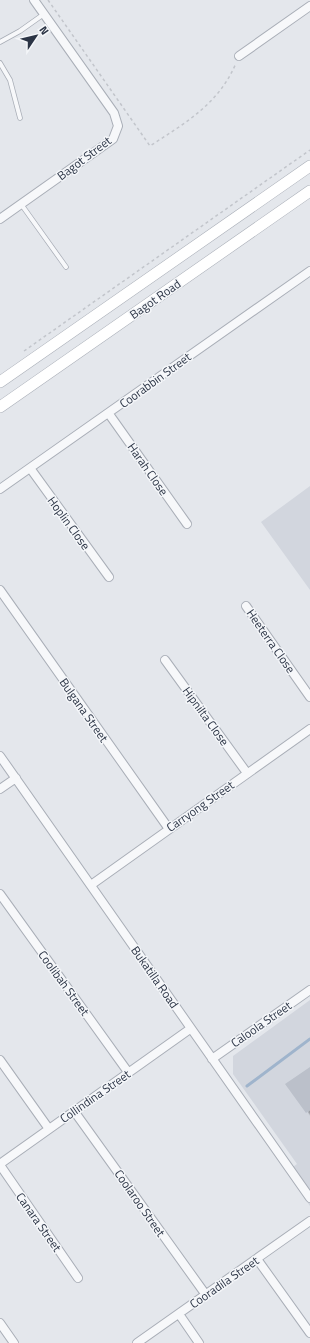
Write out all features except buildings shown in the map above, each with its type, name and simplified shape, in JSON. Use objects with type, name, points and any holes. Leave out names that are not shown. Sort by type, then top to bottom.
[{"type":"main road","name":"Bagot Road","points":[[0,382],[310,166]]},
{"type":"main road","name":"Bagot Road","points":[[0,407],[310,191]]},
{"type":"street","name":"Bagot Street","points":[[0,219],[113,139],[118,126],[114,113],[34,0]]},
{"type":"street","points":[[239,56],[310,6]]},
{"type":"street","name":"Coorabbin Street","points":[[0,489],[109,414],[310,271]]},
{"type":"street","name":"Harah Close","points":[[109,414],[187,524]]},
{"type":"street","name":"Hoplin Close","points":[[30,468],[109,577]]},
{"type":"street","name":"Bulgana Street","points":[[0,590],[169,829]]},
{"type":"street","name":"Heeterra Close","points":[[246,606],[310,696]]},
{"type":"street","name":"Hipnilta Close","points":[[165,660],[247,773]]},
{"type":"street","name":"Carryong Street","points":[[91,885],[310,729]]},
{"type":"street","name":"Bukatilla Road","points":[[0,756],[190,1029],[310,1198]]},
{"type":"street","points":[[0,789],[16,778]]},
{"type":"street","name":"Coolibah Street","points":[[0,894],[128,1072]]},
{"type":"street","name":"Caloola Street","points":[[212,1059],[310,990]]},
{"type":"street","name":"Collindina Street","points":[[0,1165],[74,1110],[190,1029]]},
{"type":"street","points":[[0,1060],[49,1129]]},
{"type":"street","name":"Coolaroo Street","points":[[74,1110],[206,1295]]},
{"type":"street","name":"Canara Street","points":[[0,1165],[78,1278]]},
{"type":"street","name":"Cooradila Street","points":[[137,1343],[310,1221]]},
{"type":"street","points":[[257,1259],[310,1333]]},
{"type":"street","points":[[178,1314],[199,1343]]},
{"type":"street","points":[[0,1323],[14,1343]]},
{"type":"lane","points":[[0,42],[20,31],[44,14]]},
{"type":"lane","points":[[0,63],[10,80],[20,118]]},
{"type":"lane","points":[[21,204],[66,267]]},
{"type":"path","points":[[48,0],[150,146],[187,122],[214,99],[231,74],[239,56]]},
{"type":"path","points":[[24,351],[310,150]]},
{"type":"shaded area","points":[[310,486],[310,590],[261,522]]},
{"type":"shaded area","points":[[310,1000],[310,1206],[287,1173],[297,1164],[233,1074],[233,1056]]},
{"type":"waterway","points":[[247,1086],[310,1039]]}]
